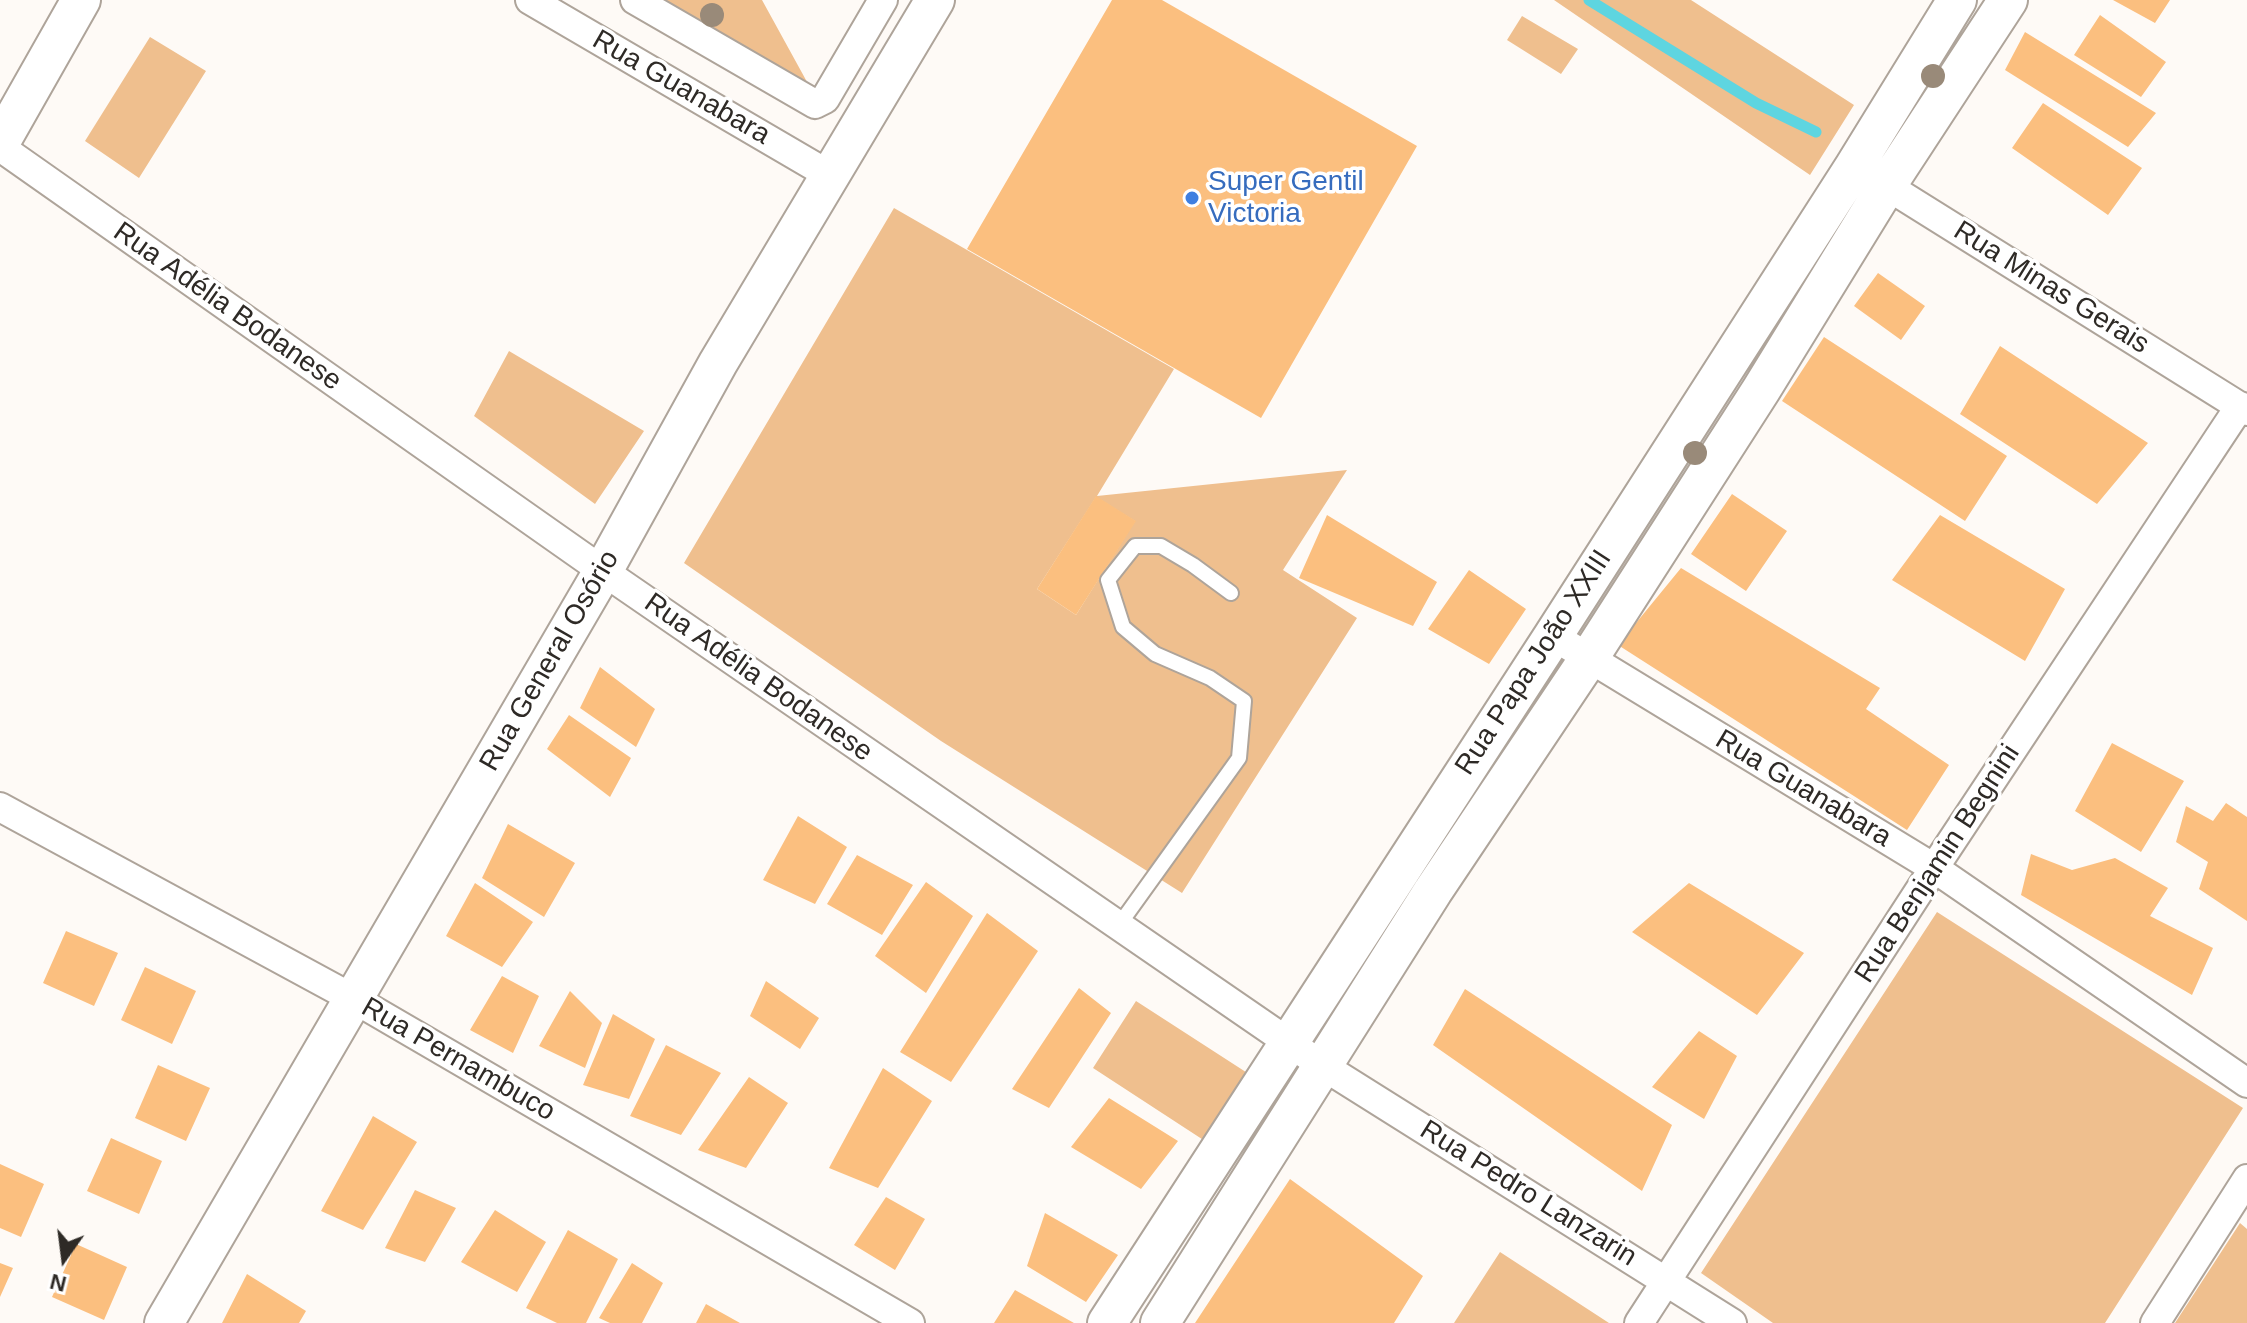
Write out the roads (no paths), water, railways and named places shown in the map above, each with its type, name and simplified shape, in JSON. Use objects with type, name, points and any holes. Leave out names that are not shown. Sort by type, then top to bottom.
[{"type":"street","points":[[0,145],[81,0]]},
{"type":"street","name":"Rua Guanabara","points":[[530,0],[831,176]]},
{"type":"street","points":[[635,0],[815,104],[825,99],[883,0]]},
{"type":"street","name":"Rua General Osório","points":[[164,1323],[603,571],[718,363],[935,0]]},
{"type":"street","points":[[1956,2],[1999,13]]},
{"type":"street","name":"Rua Papa João XXIII","points":[[1160,1323],[1433,891],[1589,658],[1657,548],[1854,167],[1956,2]]},
{"type":"street","name":"Rua Papa João XXIII","points":[[1107,1323],[1622,527],[1744,377],[1887,185],[1999,13]]},
{"type":"street","name":"Rua Adélia Bodanese","points":[[0,145],[603,571],[1323,1066]]},
{"type":"street","name":"Rua Minas Gerais","points":[[1854,167],[2244,409]]},
{"type":"street","name":"Rua Benjamin Begnini","points":[[1639,1323],[1934,868],[2244,409]]},
{"type":"street","points":[[1622,527],[1657,548]]},
{"type":"street","name":"Rua Guanabara","points":[[1553,636],[1934,868],[2247,1083]]},
{"type":"street","name":"Rua Pernambuco","points":[[0,807],[354,999],[910,1323]]},
{"type":"street","points":[[1399,870],[1433,891]]},
{"type":"street","name":"Rua Pedro Lanzarin","points":[[1323,1066],[1732,1323]]},
{"type":"street","points":[[2155,1323],[2247,1179]]},
{"type":"street","points":[[1142,1266],[1181,1290]]},
{"type":"lane","points":[[1119,925],[1239,758],[1244,701],[1210,678],[1155,654],[1123,627],[1108,580],[1135,546],[1161,546],[1231,593]]},
{"type":"waterway","points":[[1589,0],[1756,103],[1816,132]]},
{"type":"place","name":"Super Gentil Victoria","points":[[1192,198]]}]
